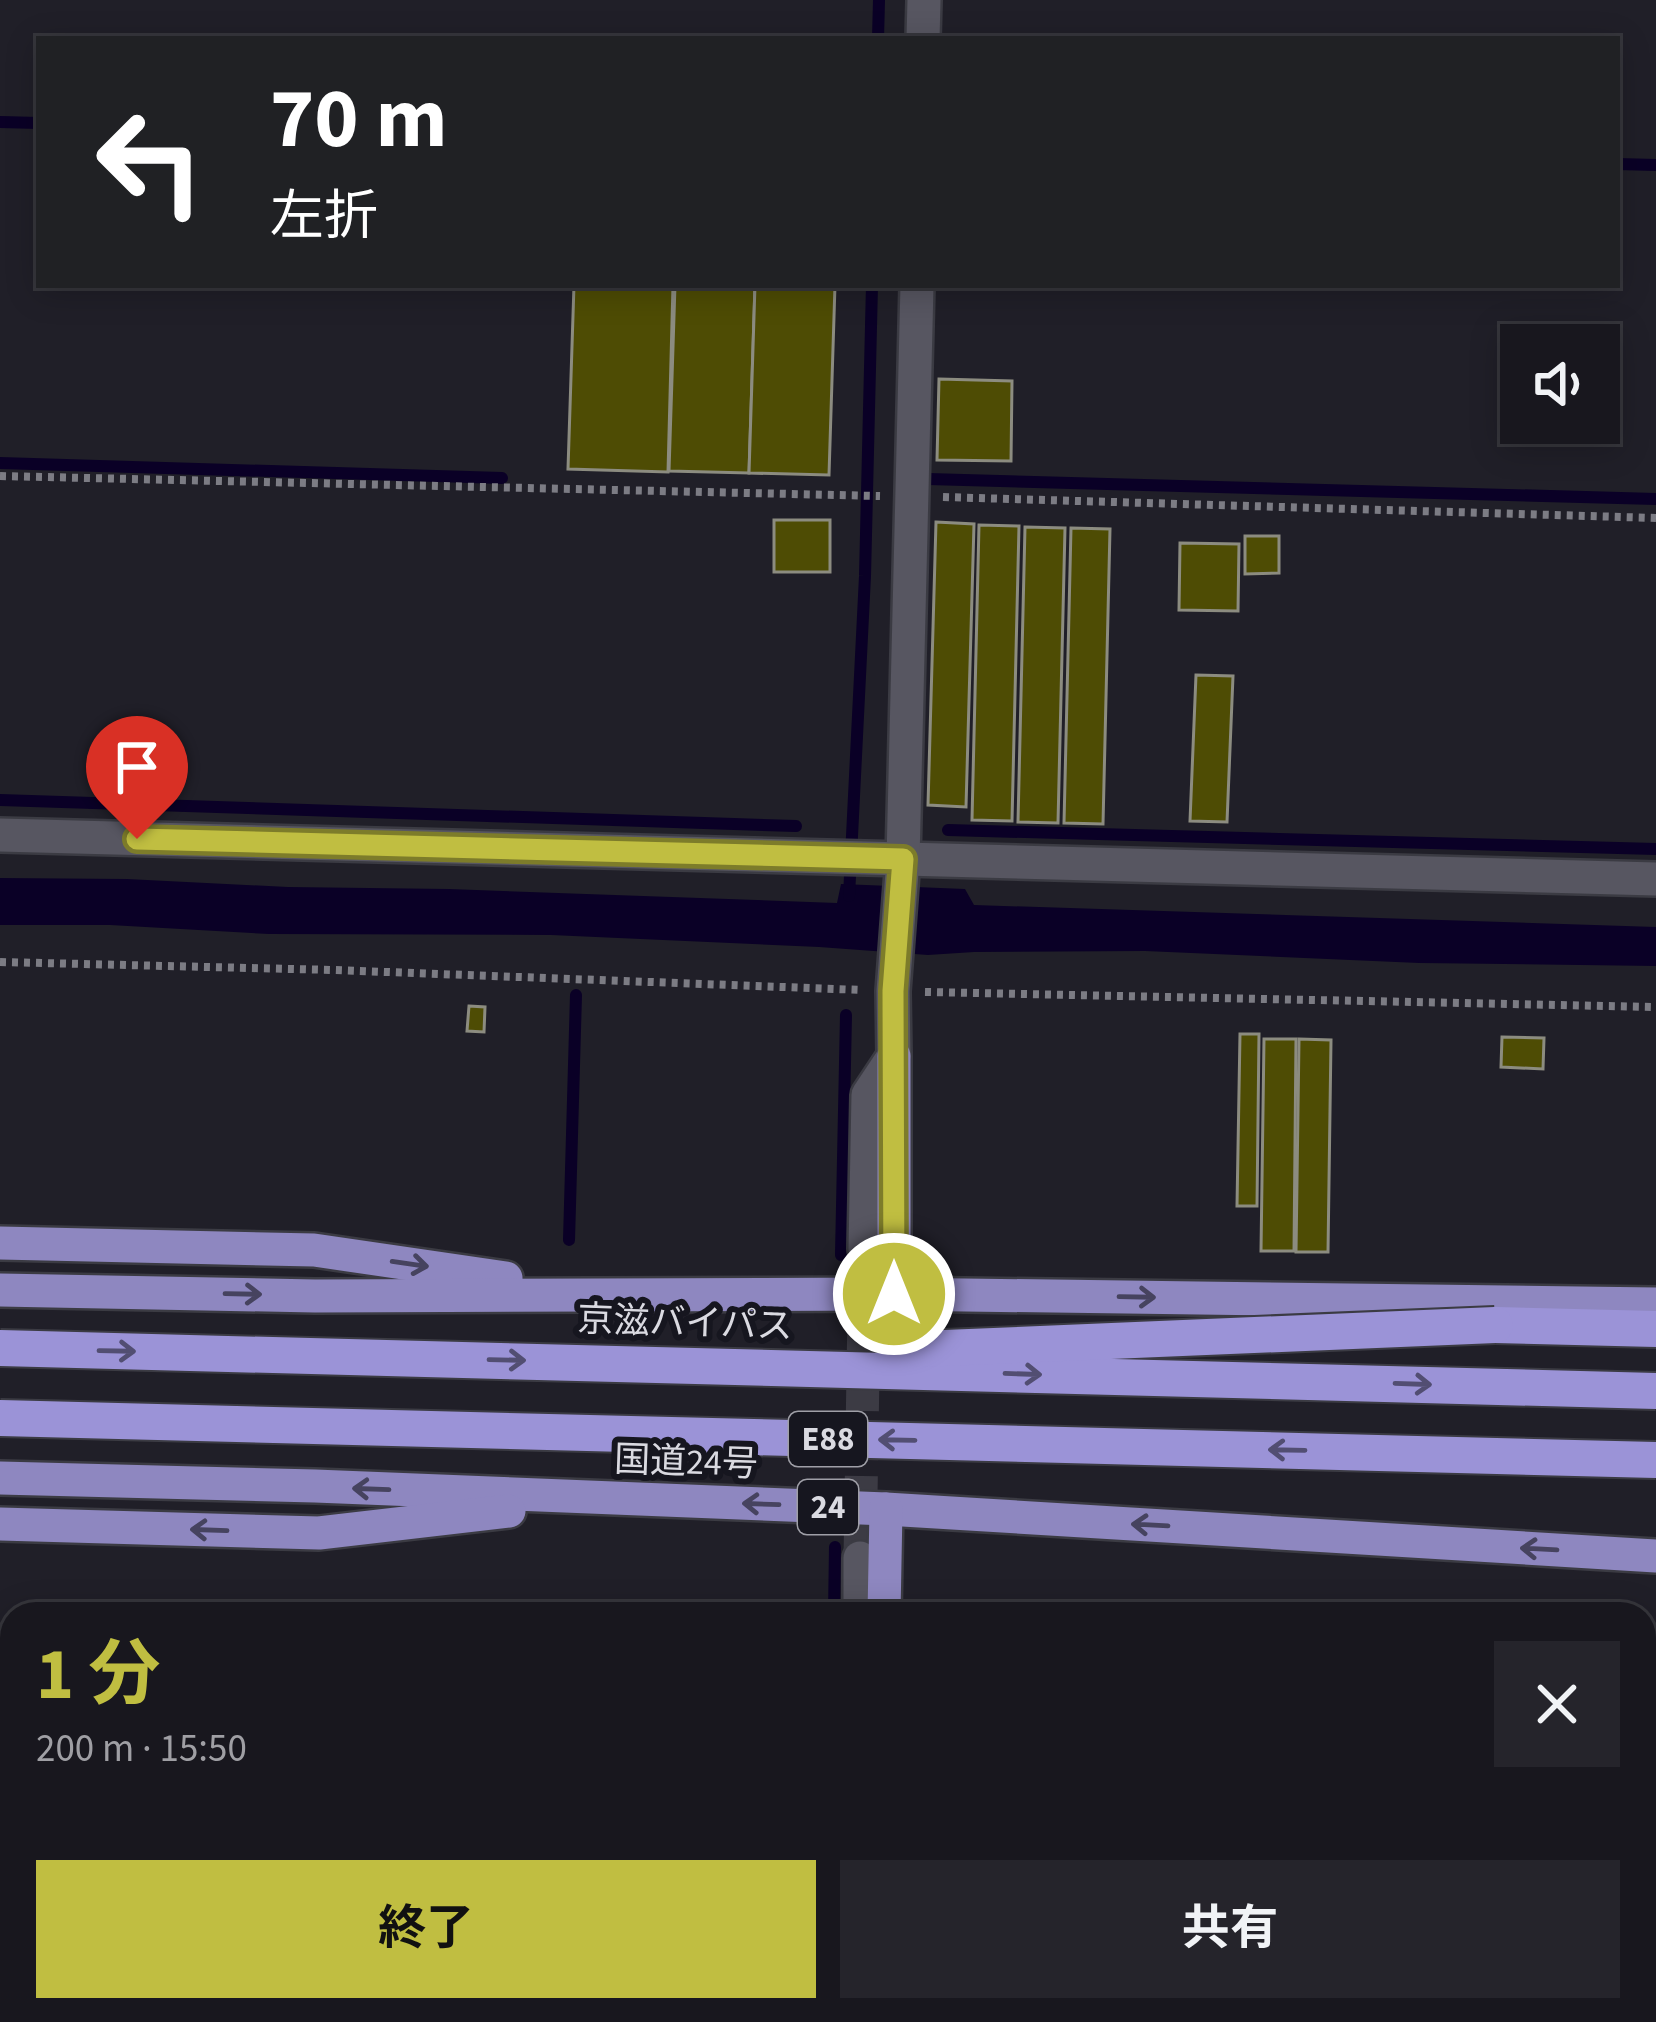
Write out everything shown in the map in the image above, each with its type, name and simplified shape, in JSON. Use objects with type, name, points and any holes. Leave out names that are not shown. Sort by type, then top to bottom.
[{"type":"highway","points":[[894,1056],[894,1294]]},
{"type":"highway","points":[[0,1243],[314,1250],[616,1294]]},
{"type":"highway","points":[[0,1290],[1656,1304]]},
{"type":"highway","points":[[605,1363],[1495,1324],[1656,1329]]},
{"type":"highway","name":"京滋バイパス","points":[[0,1348],[1656,1391]]},
{"type":"highway","name":"E88","points":[[0,1418],[1656,1463]]},
{"type":"highway","name":"国道24号","points":[[0,1478],[886,1509],[1656,1556]]},
{"type":"highway","points":[[0,1524],[319,1533],[618,1498]]},
{"type":"highway","points":[[884,1602],[886,1509]]},
{"type":"street","points":[[923,36],[924,0]]},
{"type":"street","points":[[865,1249],[868,1095],[894,1056],[890,858],[916,288]]},
{"type":"street","points":[[0,836],[1656,879]]},
{"type":"street","points":[[860,1558],[860,1602]]},
{"type":"path","points":[[0,476],[1656,518]]},
{"type":"path","points":[[0,962],[894,979],[1656,1007]]},
{"type":"shaded area","points":[[0,878],[837,903],[841,884],[965,889],[974,905],[1656,927],[1656,966],[1419,963],[1145,951],[928,955],[551,935],[269,934],[110,925],[0,925]]},
{"type":"building","points":[[574,288],[673,288],[668,472],[568,469]]},
{"type":"building","points":[[675,288],[755,288],[749,473],[669,471]]},
{"type":"building","points":[[755,288],[835,288],[829,475],[749,473]]},
{"type":"building","points":[[939,379],[1012,381],[1011,461],[937,460]]},
{"type":"building","points":[[774,520],[830,520],[830,572],[774,572]]},
{"type":"building","points":[[936,522],[974,524],[966,807],[928,805]]},
{"type":"building","points":[[979,525],[1019,526],[1012,821],[972,820]]},
{"type":"building","points":[[1025,527],[1065,528],[1058,823],[1018,822]]},
{"type":"building","points":[[1071,528],[1110,529],[1103,824],[1064,823]]},
{"type":"building","points":[[1245,536],[1279,536],[1279,573],[1245,574]]},
{"type":"building","points":[[1180,543],[1239,544],[1238,611],[1179,610]]},
{"type":"building","points":[[1196,675],[1233,676],[1227,822],[1190,821]]},
{"type":"building","points":[[469,1006],[485,1007],[484,1032],[467,1031]]},
{"type":"building","points":[[1240,1034],[1259,1034],[1257,1206],[1237,1206]]},
{"type":"building","points":[[1502,1037],[1544,1038],[1543,1069],[1501,1067]]},
{"type":"building","points":[[1264,1039],[1296,1039],[1294,1251],[1261,1251]]},
{"type":"building","points":[[1299,1039],[1331,1040],[1328,1252],[1296,1252]]},
{"type":"waterway","points":[[878,36],[879,0]]},
{"type":"waterway","points":[[0,122],[36,123]]},
{"type":"waterway","points":[[1620,164],[1656,165]]},
{"type":"waterway","points":[[849,896],[865,576],[872,288]]},
{"type":"waterway","points":[[0,463],[502,478]]},
{"type":"waterway","points":[[928,479],[1656,499]]},
{"type":"waterway","points":[[0,800],[796,826]]},
{"type":"waterway","points":[[948,830],[1656,849]]},
{"type":"waterway","points":[[569,1240],[576,995]]},
{"type":"waterway","points":[[841,1255],[846,1015]]},
{"type":"waterway","points":[[834,1602],[835,1547]]},
{"type":"tunnel","points":[[860,1558],[865,1249]]},
{"type":"route","points":[[137,839],[903,859],[893,991],[894,1294]]}]
